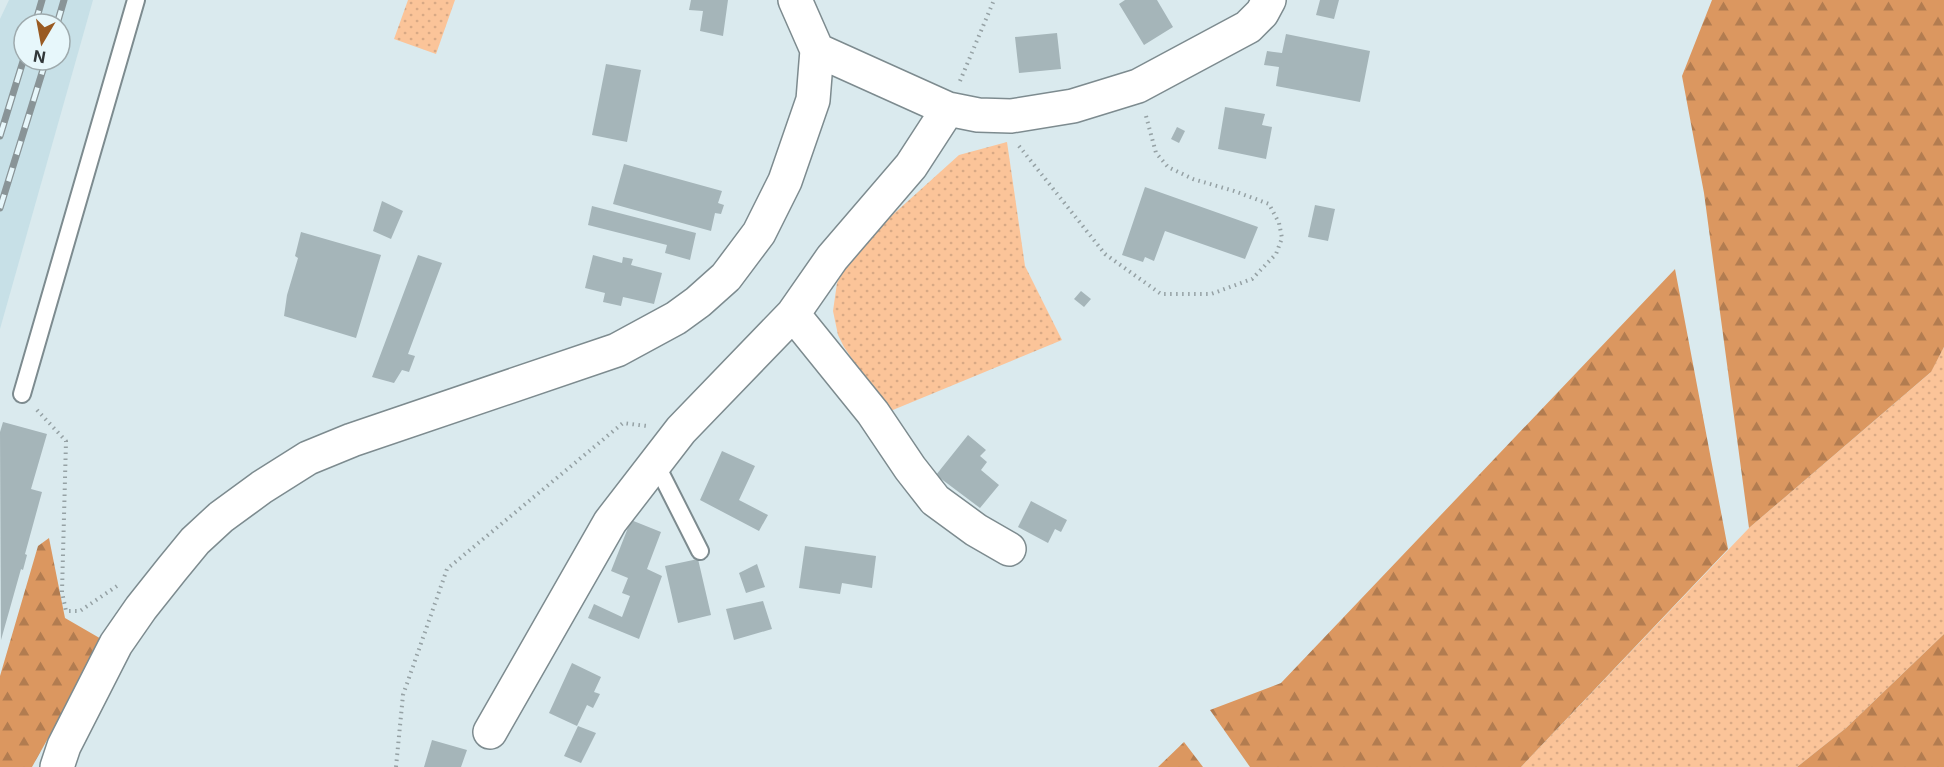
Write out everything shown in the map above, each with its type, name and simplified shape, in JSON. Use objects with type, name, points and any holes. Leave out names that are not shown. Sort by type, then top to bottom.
[{"type":"street","points":[[57,767],[64,746],[116,644],[141,608],[195,542],[237,505],[308,458],[352,440],[617,350],[676,318],[726,277],[759,233],[785,181],[813,100],[817,50],[795,0]]},
{"type":"street","points":[[817,50],[948,109],[978,115],[1011,116],[1073,106],[1138,86],[1248,27],[1262,13],[1269,0]]},
{"type":"street","points":[[490,732],[610,522],[681,430],[794,314],[832,258],[911,166],[948,109]]},
{"type":"street","points":[[794,314],[873,413],[935,500],[976,530],[1010,549]]},
{"type":"lane","points":[[22,394],[136,0]]},
{"type":"lane","points":[[655,462],[700,552]]},
{"type":"path","points":[[948,109],[994,0]]},
{"type":"path","points":[[1011,116],[1016,142],[1105,254],[1161,294],[1211,294],[1252,279],[1276,254],[1282,238],[1279,223],[1269,204],[1193,179],[1168,167],[1156,153],[1138,86]]},
{"type":"path","points":[[22,394],[66,441],[62,592],[66,611]]},
{"type":"path","points":[[396,767],[403,695],[447,568],[622,423],[681,430]]},
{"type":"shaded area","points":[[9,0],[93,0],[0,329],[0,19]]},
{"type":"shaded area","points":[[408,0],[455,0],[436,54],[394,39]]},
{"type":"shaded area","points":[[1007,142],[1025,266],[1062,340],[888,412],[838,335],[833,311],[837,283],[857,247],[959,155]]},
{"type":"shaded area","points":[[1944,347],[1944,634],[1846,728],[1797,767],[1521,767],[1749,528],[1930,373]]},
{"type":"green space","points":[[1712,0],[1944,0],[1944,347],[1931,372],[1749,528],[1704,193],[1682,76]]},
{"type":"green space","points":[[1675,269],[1728,549],[1521,767],[1250,767],[1210,710],[1281,683]]},
{"type":"green space","points":[[49,538],[65,618],[103,640],[32,767],[0,767],[0,676],[38,546]]},
{"type":"green space","points":[[1944,634],[1944,767],[1797,767],[1846,728]]},
{"type":"green space","points":[[1184,742],[1203,767],[1158,767]]},
{"type":"building","points":[[691,0],[728,0],[723,36],[700,31],[703,11],[689,10]]},
{"type":"building","points":[[1125,0],[1157,0],[1173,27],[1144,45],[1119,4]]},
{"type":"building","points":[[1320,0],[1339,0],[1334,19],[1316,15]]},
{"type":"building","points":[[1057,33],[1061,69],[1019,73],[1015,37]]},
{"type":"building","points":[[1286,34],[1370,51],[1360,102],[1276,86],[1279,67],[1264,65],[1267,51],[1282,53]]},
{"type":"building","points":[[606,64],[641,70],[627,142],[592,135]]},
{"type":"building","points":[[1225,107],[1265,114],[1262,125],[1272,127],[1266,159],[1218,149]]},
{"type":"building","points":[[1177,127],[1185,131],[1179,143],[1171,139]]},
{"type":"building","points":[[624,164],[722,191],[718,203],[724,205],[721,214],[715,213],[711,231],[613,204]]},
{"type":"building","points":[[1145,187],[1258,227],[1245,259],[1165,231],[1154,261],[1145,257],[1143,262],[1122,255]]},
{"type":"building","points":[[382,201],[403,211],[391,239],[373,231]]},
{"type":"building","points":[[1315,205],[1335,209],[1328,241],[1308,237]]},
{"type":"building","points":[[592,206],[696,233],[690,260],[665,253],[667,245],[588,225]]},
{"type":"building","points":[[301,232],[381,255],[356,338],[284,316],[287,295],[298,258],[295,256]]},
{"type":"building","points":[[418,255],[442,263],[408,354],[415,356],[409,372],[402,370],[394,383],[372,377]]},
{"type":"building","points":[[593,255],[622,263],[623,257],[633,259],[631,265],[662,273],[654,304],[623,297],[621,306],[603,302],[605,293],[585,288]]},
{"type":"building","points":[[1081,291],[1091,299],[1084,307],[1074,299]]},
{"type":"building","points":[[3,422],[47,434],[31,489],[42,492],[25,554],[27,555],[23,570],[21,569],[1,640],[0,432]]},
{"type":"building","points":[[968,435],[986,450],[980,456],[987,462],[981,470],[999,485],[980,508],[936,475]]},
{"type":"building","points":[[722,451],[755,466],[739,500],[768,515],[759,531],[700,500]]},
{"type":"building","points":[[1031,501],[1067,520],[1061,532],[1055,529],[1048,543],[1018,527]]},
{"type":"building","points":[[631,520],[661,532],[647,569],[662,576],[639,639],[588,618],[594,604],[622,617],[630,596],[622,593],[628,578],[611,571]]},
{"type":"building","points":[[805,546],[876,556],[872,588],[842,583],[840,594],[799,588]]},
{"type":"building","points":[[698,559],[711,615],[678,623],[665,566]]},
{"type":"building","points":[[757,564],[765,587],[746,593],[739,573]]},
{"type":"building","points":[[763,601],[772,629],[734,640],[726,609]]},
{"type":"building","points":[[572,663],[601,677],[594,692],[600,694],[593,708],[587,705],[577,726],[549,713]]},
{"type":"building","points":[[578,726],[596,733],[581,763],[564,756]]},
{"type":"building","points":[[432,740],[467,750],[461,767],[424,767]]},
{"type":"railway","points":[[38,12],[42,0]]},
{"type":"railway","points":[[60,12],[64,0]]},
{"type":"railway","points":[[0,136],[20,72]]},
{"type":"railway","points":[[0,208],[42,72]]}]
